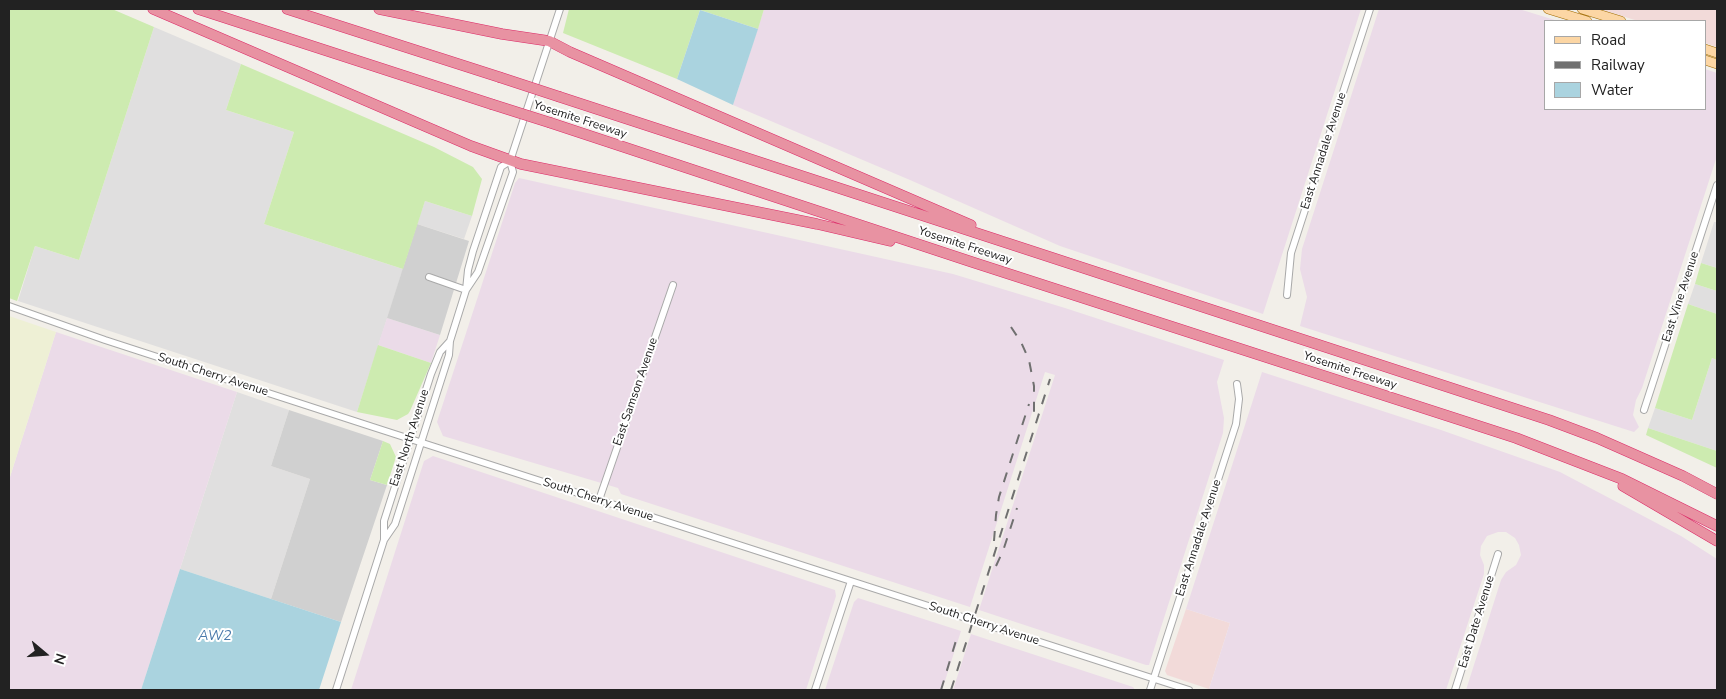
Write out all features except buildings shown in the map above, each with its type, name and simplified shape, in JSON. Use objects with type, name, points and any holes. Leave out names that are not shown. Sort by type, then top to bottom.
[{"type":"highway","points":[[153,9],[510,161],[818,224],[972,262]]},
{"type":"highway","name":"Yosemite Freeway","points":[[198,9],[1507,435],[1585,464],[1676,504],[1717,526]]},
{"type":"highway","name":"Yosemite Freeway","points":[[286,9],[1549,420],[1597,438],[1683,476],[1717,494]]},
{"type":"highway","points":[[379,9],[509,36],[549,41],[579,56],[937,209],[1016,245]]},
{"type":"highway","points":[[1585,464],[1717,541]]},
{"type":"highway","points":[[1683,476],[1717,489]]},
{"type":"main road","points":[[1548,9],[1584,20]]},
{"type":"main road","points":[[1582,9],[1618,20]]},
{"type":"street","name":"East North Avenue","points":[[466,290],[478,272],[513,172],[510,161],[560,9]]},
{"type":"street","name":"East Annadale Avenue","points":[[1288,295],[1291,253],[1370,9]]},
{"type":"street","name":"East North Avenue","points":[[336,690],[384,540],[395,524],[449,355],[450,341],[466,290],[468,270],[498,177],[501,168],[510,161]]},
{"type":"street","name":"East Vine Avenue","points":[[1644,410],[1717,185]]},
{"type":"street","points":[[429,277],[466,290]]},
{"type":"street","name":"East Samson Avenue","points":[[599,500],[673,285]]},
{"type":"street","name":"South Cherry Avenue","points":[[9,306],[97,337],[410,439],[1189,690]]},
{"type":"street","name":"East North Avenue","points":[[384,540],[384,521],[410,439],[440,352],[450,341]]},
{"type":"street","name":"East Annadale Avenue","points":[[1150,690],[1236,424],[1239,399],[1237,384]]},
{"type":"street","name":"East Date Avenue","points":[[1455,690],[1498,554]]},
{"type":"street","points":[[815,690],[851,581]]},
{"type":"shaded area","points":[[764,9],[1361,9],[1263,314],[1060,246],[733,105]]},
{"type":"shaded area","points":[[1379,9],[1519,9],[1555,20],[1544,20],[1544,110],[1706,110],[1706,69],[1717,73],[1717,156],[1642,388],[1636,400],[1633,415],[1639,427],[1634,432],[1300,326],[1307,297],[1300,269],[1302,249]]},
{"type":"shaded area","points":[[1600,9],[1717,9],[1717,47],[1706,43],[1706,20],[1635,20]]},
{"type":"shaded area","points":[[154,27],[241,64],[226,110],[294,132],[264,224],[403,269],[357,412],[18,301],[35,246],[79,260]]},
{"type":"shaded area","points":[[519,178],[953,274],[1224,360],[1217,382],[1224,418],[1223,433],[1149,665],[979,610],[1055,375],[1045,372],[970,607],[621,494],[618,488],[443,436],[437,422],[515,183]]},
{"type":"shaded area","points":[[425,201],[472,216],[464,239],[417,224]]},
{"type":"shaded area","points":[[1714,222],[1717,222],[1717,268],[1701,263]]},
{"type":"shaded area","points":[[417,224],[469,241],[440,335],[387,318]]},
{"type":"shaded area","points":[[1695,284],[1717,291],[1717,314],[1688,304]]},
{"type":"shaded area","points":[[387,318],[440,335],[431,363],[378,345]]},
{"type":"shaded area","points":[[56,332],[237,392],[141,690],[9,690],[9,480]]},
{"type":"shaded area","points":[[1712,358],[1717,360],[1717,451],[1648,428],[1655,408],[1692,420]]},
{"type":"shaded area","points":[[1262,372],[1441,430],[1560,472],[1681,536],[1717,559],[1717,690],[1466,690],[1501,580],[1506,572],[1516,565],[1521,555],[1515,538],[1506,532],[1498,532],[1487,536],[1481,546],[1480,555],[1484,565],[1484,574],[1446,690],[1209,689],[1230,623],[1186,609]]},
{"type":"shaded area","points":[[237,392],[289,410],[271,466],[310,479],[271,599],[180,569]]},
{"type":"shaded area","points":[[289,410],[383,441],[370,480],[387,485],[341,622],[271,599],[310,479],[271,466]]},
{"type":"shaded area","points":[[433,456],[835,590],[836,596],[806,690],[351,690],[424,461]]},
{"type":"shaded area","points":[[858,598],[961,631],[942,690],[825,690],[854,602]]},
{"type":"shaded area","points":[[1186,609],[1230,623],[1209,689],[1167,675],[1165,671]]},
{"type":"shaded area","points":[[971,634],[1133,687],[1135,690],[953,690]]},
{"type":"green space","points":[[9,9],[112,9],[154,27],[79,260],[35,246],[17,301],[9,298]]},
{"type":"green space","points":[[569,9],[764,9],[758,29],[700,10],[677,79],[563,33]]},
{"type":"green space","points":[[241,64],[434,147],[473,167],[482,179],[472,216],[425,201],[403,269],[264,224],[294,132],[226,110]]},
{"type":"green space","points":[[1701,263],[1717,268],[1717,291],[1695,284]]},
{"type":"green space","points":[[1688,304],[1717,314],[1717,360],[1712,358],[1692,420],[1655,408]]},
{"type":"green space","points":[[9,316],[56,332],[9,480]]},
{"type":"green space","points":[[378,345],[431,363],[410,411],[397,420],[357,412]]},
{"type":"green space","points":[[1648,428],[1717,451],[1717,468],[1646,435]]},
{"type":"green space","points":[[383,441],[390,444],[396,457],[387,485],[370,480]]},
{"type":"water","points":[[700,10],[758,29],[733,105],[677,79]]},
{"type":"water","name":"AW2","points":[[180,569],[341,622],[319,690],[141,690]]},
{"type":"railway","points":[[1011,327],[1021,342],[1029,360],[1034,386],[1034,412]]},
{"type":"railway","points":[[951,690],[1050,379]]},
{"type":"railway","points":[[994,541],[999,497],[1029,404]]},
{"type":"railway","points":[[996,566],[1017,508]]},
{"type":"railway","points":[[941,690],[958,634]]}]
